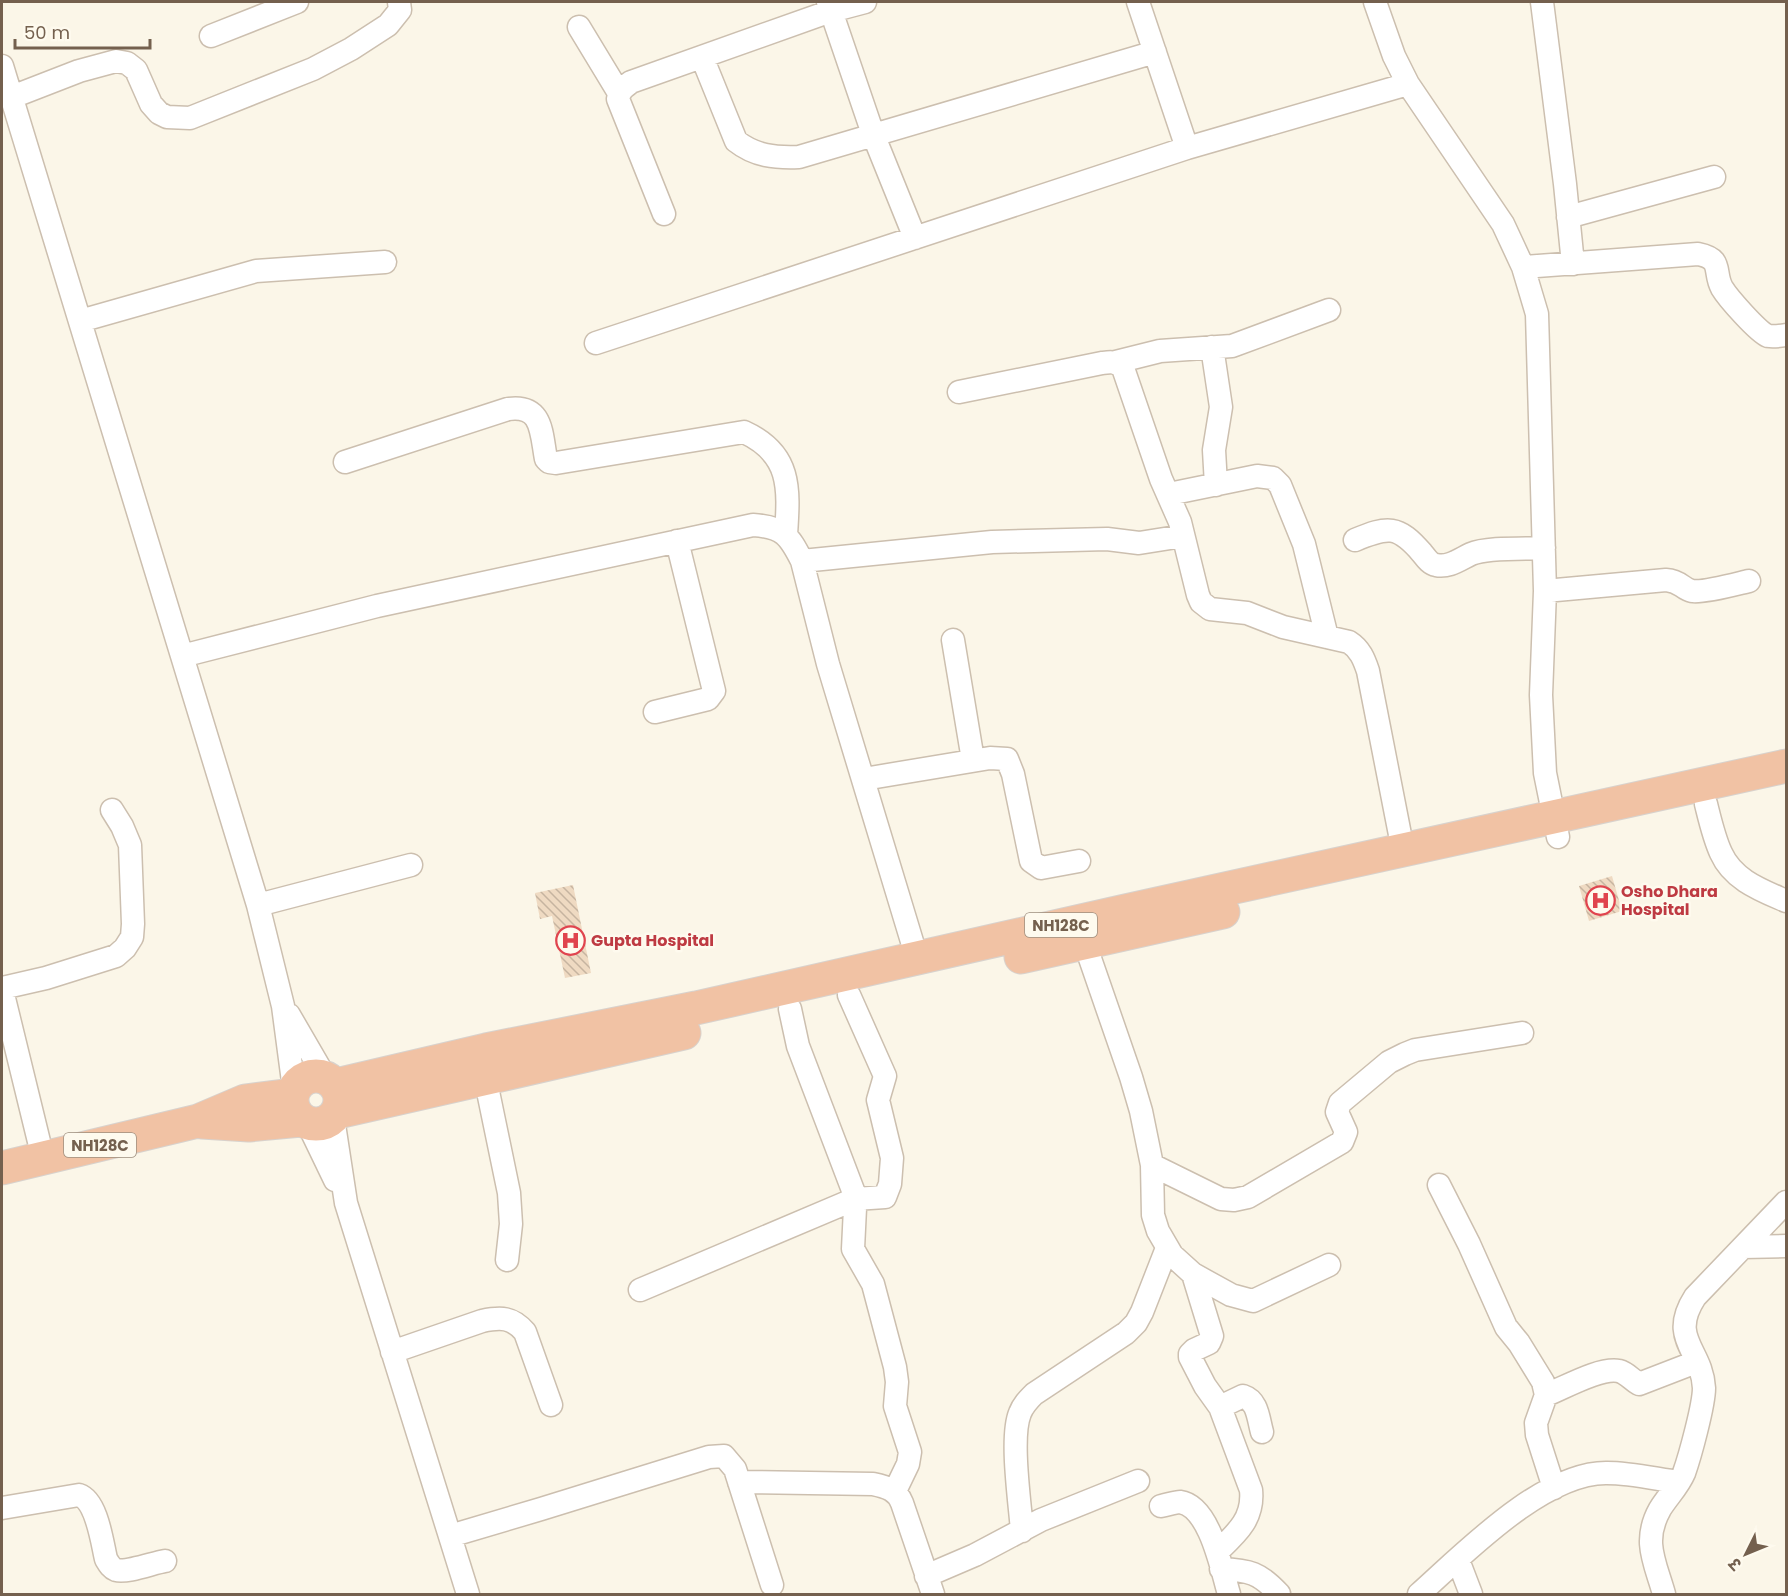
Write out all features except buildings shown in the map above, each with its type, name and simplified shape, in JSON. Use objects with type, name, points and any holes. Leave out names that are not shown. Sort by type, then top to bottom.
[{"type":"highway","name":"NH128C","points":[[316,1102],[485,1077],[923,977],[1085,944],[1555,827],[1786,766]]},
{"type":"highway","name":"NH128C","points":[[2,1168],[198,1121],[249,1125],[486,1050],[696,1008],[1403,850],[1706,804],[1786,786]]},
{"type":"street","points":[[211,36],[297,2]]},
{"type":"street","points":[[12,97],[79,72],[116,62],[127,63],[136,70],[151,104],[159,113],[167,117],[190,118],[286,81],[337,57],[388,25],[400,10],[399,2]]},
{"type":"street","points":[[664,214],[618,99],[619,93],[631,82],[702,57],[829,6],[865,2]]},
{"type":"street","points":[[1138,2],[1187,148]]},
{"type":"street","points":[[1375,2],[1394,56],[1408,84],[1503,224],[1523,267],[1537,314],[1545,591],[1541,695],[1545,773],[1555,827]]},
{"type":"street","points":[[1542,2],[1573,264]]},
{"type":"street","points":[[829,6],[873,134],[915,238]]},
{"type":"street","points":[[579,27],[619,93]]},
{"type":"street","points":[[702,57],[736,141],[746,149],[779,158],[799,157],[1155,52]]},
{"type":"street","points":[[2,66],[258,905],[284,1006],[316,1102],[468,1594]]},
{"type":"street","points":[[596,343],[1187,148],[1408,84]]},
{"type":"street","points":[[1568,217],[1714,177]]},
{"type":"street","points":[[1523,267],[1706,255],[1718,266],[1721,287],[1755,327],[1770,337],[1786,336]]},
{"type":"street","points":[[80,321],[256,272],[385,262]]},
{"type":"street","points":[[959,392],[1116,362],[1160,351],[1232,345],[1329,310]]},
{"type":"street","points":[[1212,347],[1221,406],[1214,450],[1216,484]]},
{"type":"street","points":[[1116,362],[1123,368],[1180,522],[1198,595],[1206,607],[1247,613],[1283,627],[1349,642],[1356,646],[1366,665],[1403,850]]},
{"type":"street","points":[[345,462],[519,407],[529,410],[536,417],[546,459],[556,463],[744,432],[769,447],[784,472],[788,485],[786,535]]},
{"type":"street","points":[[1168,494],[1257,476],[1273,478],[1280,485],[1309,560],[1326,637]]},
{"type":"street","points":[[182,656],[376,606],[677,541],[753,525],[778,529],[786,535],[802,561],[828,664],[917,958]]},
{"type":"street","points":[[1355,540],[1379,530],[1392,529],[1413,541],[1430,562],[1437,566],[1451,564],[1479,551],[1544,548]]},
{"type":"street","points":[[802,561],[992,543],[1107,539],[1139,543],[1184,536]]},
{"type":"street","points":[[655,712],[708,699],[714,691],[677,541]]},
{"type":"street","points":[[1545,591],[1666,580],[1677,581],[1687,589],[1695,591],[1749,581]]},
{"type":"street","points":[[953,640],[973,760]]},
{"type":"street","points":[[864,779],[973,760],[1007,759],[1031,861],[1041,868],[1079,861]]},
{"type":"street","points":[[1706,804],[1720,853],[1727,863],[1749,884],[1786,901]]},
{"type":"street","points":[[43,1158],[2,989],[116,956],[132,937],[130,845],[123,826],[112,810]]},
{"type":"street","points":[[258,905],[411,865]]},
{"type":"street","points":[[1085,944],[1141,1111],[1152,1165],[1154,1215],[1158,1232],[1172,1255],[1193,1274],[1231,1295],[1253,1301],[1329,1265]]},
{"type":"street","points":[[640,1290],[855,1199],[885,1197],[890,1184],[892,1158],[878,1100],[885,1076],[849,995]]},
{"type":"street","points":[[284,1006],[316,1102]]},
{"type":"street","points":[[790,1009],[798,1046],[854,1193],[853,1249],[873,1284],[895,1367],[897,1382],[895,1406],[910,1452],[908,1464],[895,1491]]},
{"type":"street","points":[[1152,1165],[1209,1195],[1234,1200],[1248,1197],[1342,1142],[1346,1132],[1337,1107],[1395,1058],[1415,1050],[1522,1034]]},
{"type":"street","points":[[485,1077],[508,1194],[511,1224],[507,1260]]},
{"type":"street","points":[[1439,1185],[1469,1244],[1506,1327],[1538,1373],[1546,1395],[1536,1423],[1554,1488]]},
{"type":"street","points":[[1664,1594],[1649,1539],[1661,1507],[1679,1482],[1687,1463],[1704,1387],[1683,1323],[1686,1311],[1695,1297],[1786,1202]]},
{"type":"street","points":[[1743,1247],[1786,1246]]},
{"type":"street","points":[[1022,1531],[1016,1443],[1017,1423],[1024,1405],[1034,1394],[1126,1333],[1136,1323],[1167,1248]]},
{"type":"street","points":[[1193,1274],[1212,1336],[1209,1343],[1191,1352],[1190,1357],[1205,1386],[1220,1407],[1251,1490],[1252,1500],[1245,1523],[1219,1560]]},
{"type":"street","points":[[392,1352],[482,1321],[496,1318],[508,1319],[517,1322],[525,1332],[551,1405]]},
{"type":"street","points":[[1546,1395],[1597,1373],[1617,1371],[1626,1374],[1639,1384],[1696,1362]]},
{"type":"street","points":[[1220,1407],[1247,1396],[1255,1406],[1262,1432]]},
{"type":"street","points":[[450,1536],[709,1457],[724,1456],[735,1468],[772,1585]]},
{"type":"street","points":[[1419,1594],[1481,1539],[1524,1505],[1569,1480],[1606,1473],[1679,1482]]},
{"type":"street","points":[[739,1482],[873,1484],[888,1487],[895,1491],[902,1503],[929,1585],[975,1555],[1022,1531],[1073,1506],[1138,1481]]},
{"type":"street","points":[[2,1508],[79,1494],[85,1497],[93,1509],[106,1559],[110,1566],[116,1570],[123,1570],[165,1561]]},
{"type":"street","points":[[1161,1506],[1180,1502],[1189,1507],[1207,1525],[1229,1594]]},
{"type":"street","points":[[1219,1560],[1258,1575],[1279,1594]]},
{"type":"street","points":[[1458,1560],[1471,1594]]},
{"type":"place","name":"Osho Dhara Hospital","points":[[1600,900]]},
{"type":"place","name":"Gupta Hospital","points":[[570,940]]}]
